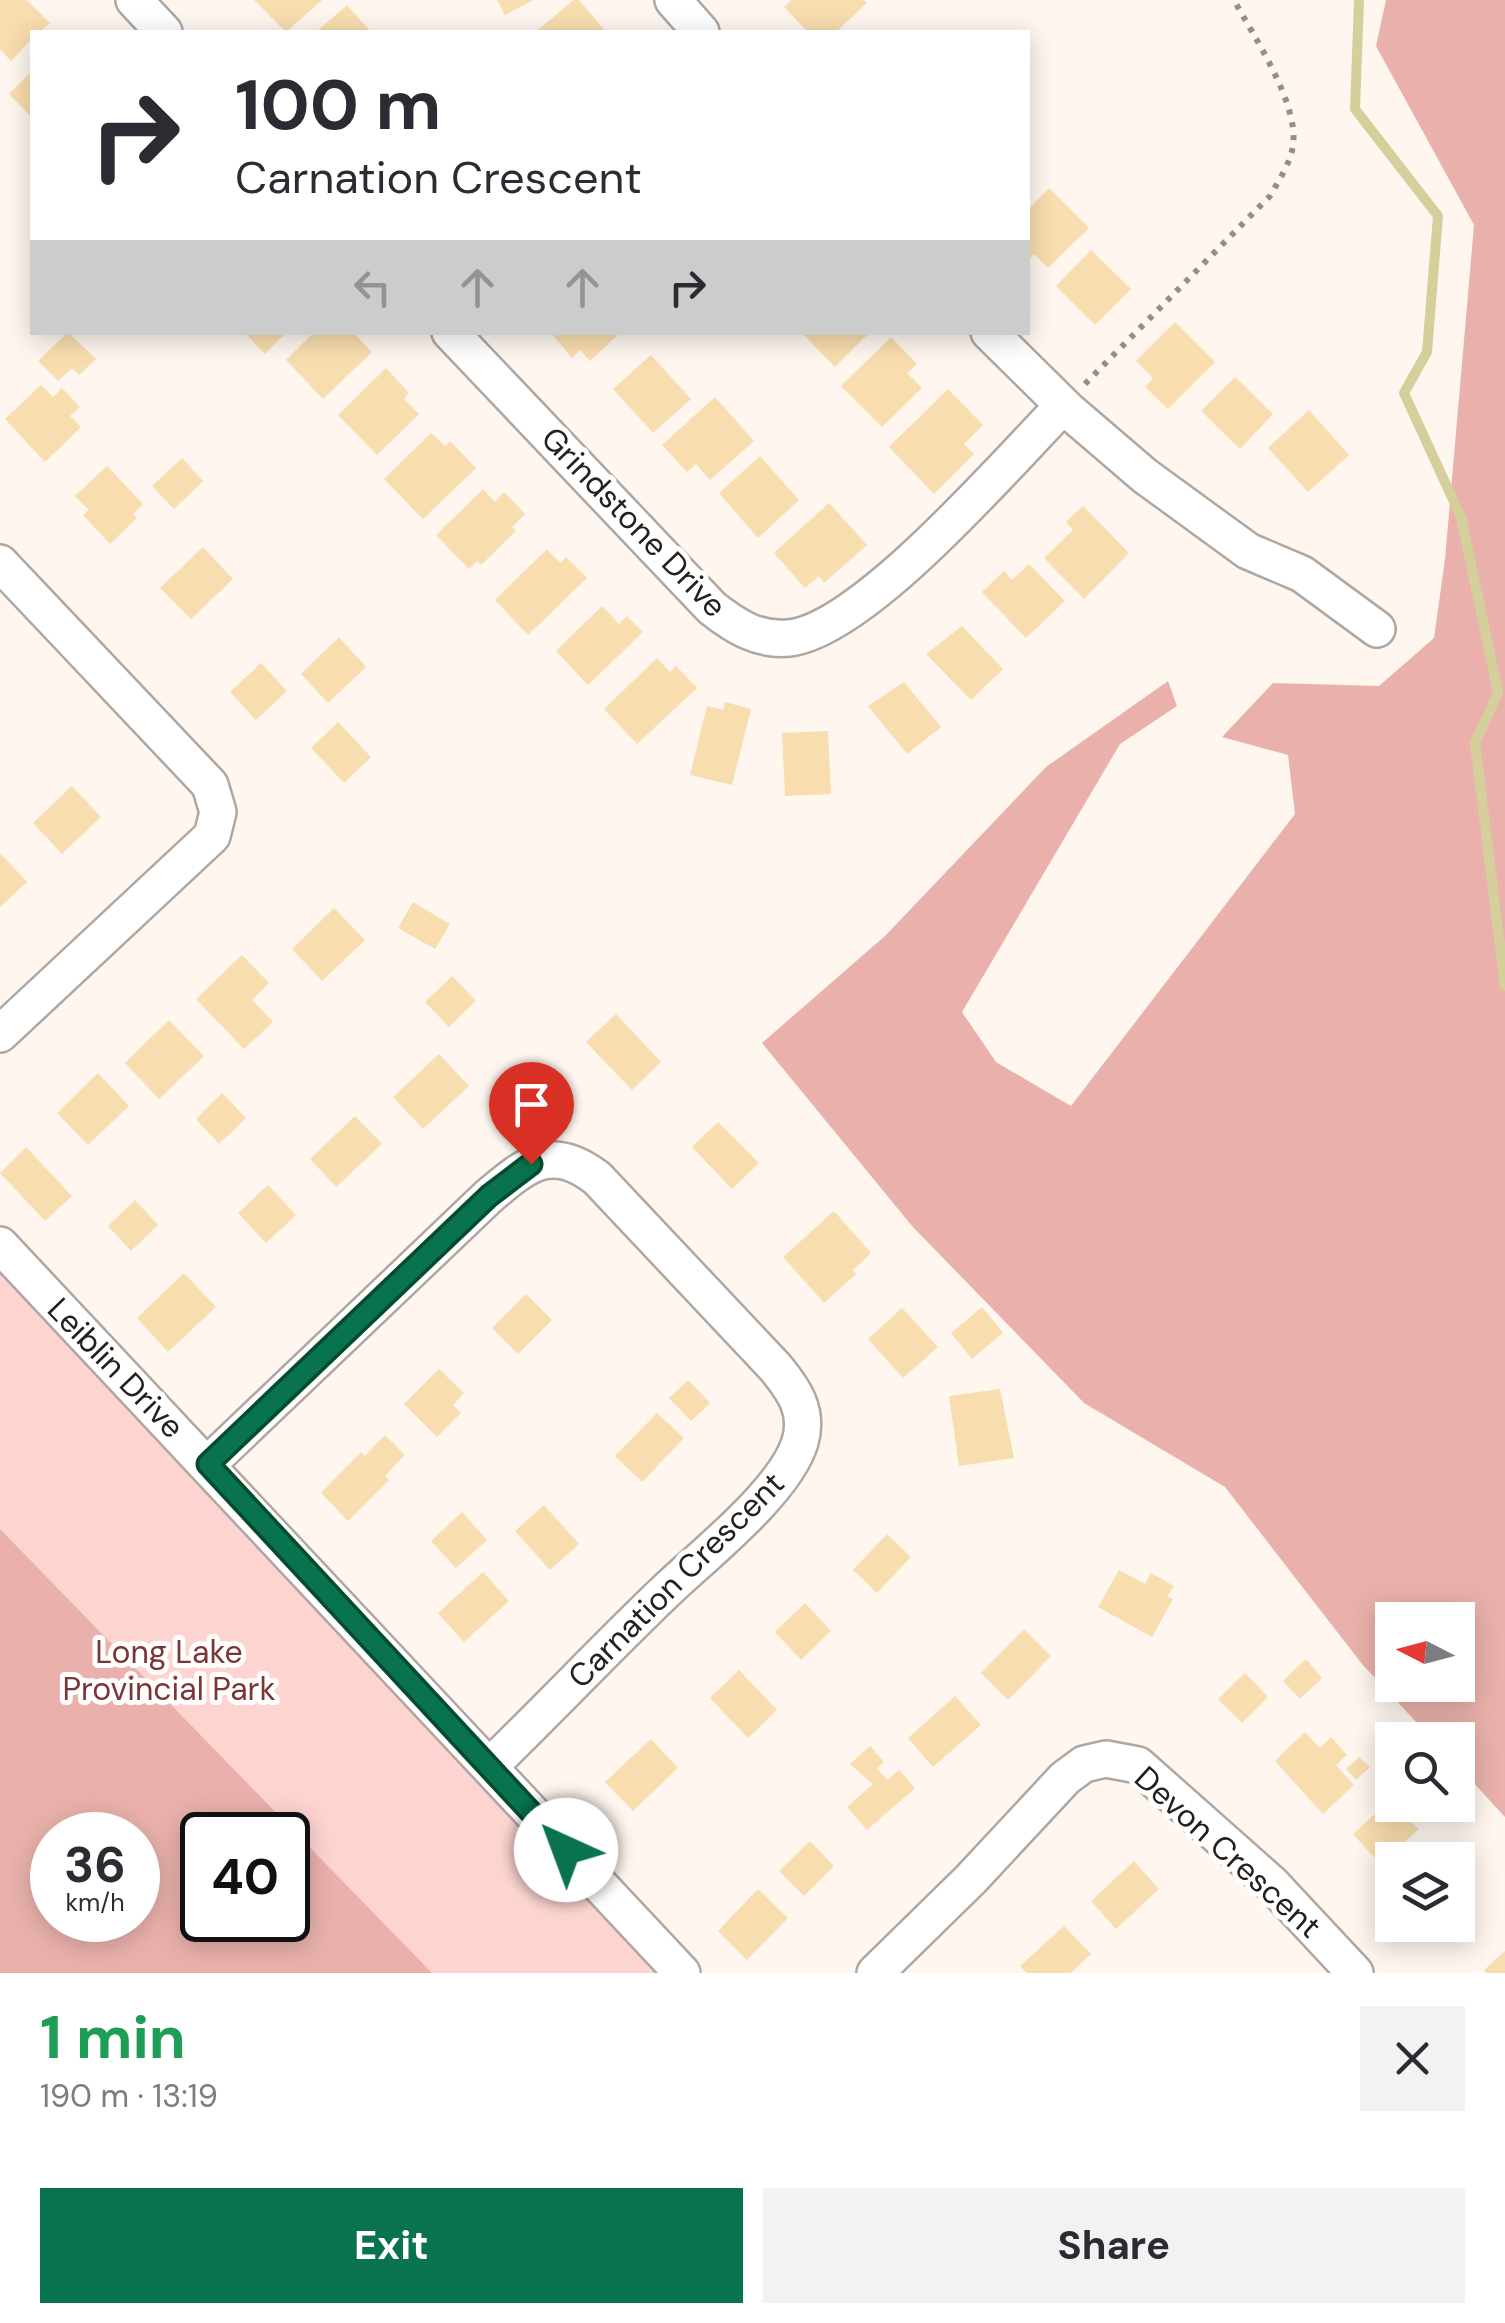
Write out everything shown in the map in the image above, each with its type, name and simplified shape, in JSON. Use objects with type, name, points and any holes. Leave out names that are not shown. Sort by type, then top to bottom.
[{"type":"street","points":[[134,0],[162,30]]},
{"type":"street","points":[[673,0],[699,30]]},
{"type":"street","name":"Grindstone Drive","points":[[453,335],[712,608],[736,626],[761,636],[789,638],[816,631],[865,600],[1064,406]]},
{"type":"street","points":[[993,335],[1064,406],[1146,476],[1248,551],[1302,574],[1377,628]]},
{"type":"street","points":[[0,563],[210,785],[218,812],[212,836],[0,1034]]},
{"type":"street","name":"Carnation Crescent","points":[[208,1464],[489,1196],[524,1167],[539,1161],[559,1160],[581,1166],[597,1178],[775,1366],[802,1410],[801,1438],[789,1466],[714,1548],[489,1767]]},
{"type":"street","name":"Leiblin Drive","points":[[0,1245],[682,1973]]},
{"type":"street","name":"Devon Crescent","points":[[875,1973],[971,1879],[1065,1778],[1084,1764],[1106,1759],[1138,1765],[1246,1859],[1355,1973]]},
{"type":"path","points":[[1064,406],[1270,196],[1285,169],[1293,144],[1292,122],[1280,87],[1234,0]]},
{"type":"green space","name":"Long Lake Provincial Park","points":[[0,1245],[682,1973],[0,1973]]},
{"type":"shaded area","points":[[1386,0],[1505,0],[1505,1817],[1475,1784],[1475,1722],[1416,1722],[1398,1702],[1475,1702],[1475,1602],[1375,1602],[1375,1678],[1225,1487],[1084,1403],[912,1226],[762,1043],[885,936],[1046,767],[1168,681],[1177,706],[1120,744],[962,1012],[996,1062],[1071,1106],[1295,814],[1288,755],[1222,737],[1273,683],[1379,686],[1434,638],[1445,559],[1474,225],[1376,46]]},
{"type":"shaded area","points":[[0,1529],[275,1812],[180,1812],[180,1942],[310,1942],[310,1848],[432,1973],[0,1973]]},
{"type":"building","points":[[0,0],[27,0],[50,23],[41,30],[30,30],[30,41],[11,61],[0,49]]},
{"type":"building","points":[[254,0],[322,0],[288,30]]},
{"type":"building","points":[[497,0],[533,0],[505,15]]},
{"type":"building","points":[[579,0],[604,30],[537,30]]},
{"type":"building","points":[[791,0],[867,3],[838,30],[806,30],[784,7]]},
{"type":"building","points":[[347,5],[369,30],[318,30]]},
{"type":"building","points":[[30,73],[30,116],[9,94]]},
{"type":"building","points":[[1049,188],[1089,228],[1048,268],[1034,254],[1030,259],[1030,208]]},
{"type":"building","points":[[1091,250],[1131,289],[1095,325],[1056,286]]},
{"type":"building","points":[[1175,322],[1215,362],[1168,409],[1145,387],[1153,378],[1136,361]]},
{"type":"building","points":[[65,335],[71,335],[96,359],[79,375],[72,368],[58,381],[38,361]]},
{"type":"building","points":[[247,335],[283,335],[265,354]]},
{"type":"building","points":[[311,335],[356,335],[372,352],[323,399],[286,360]]},
{"type":"building","points":[[553,335],[618,335],[590,361],[580,350],[572,358]]},
{"type":"building","points":[[804,335],[867,335],[835,367]]},
{"type":"building","points":[[891,337],[917,364],[907,373],[922,388],[882,427],[841,386]]},
{"type":"building","points":[[651,355],[691,399],[653,433],[613,389]]},
{"type":"building","points":[[386,368],[409,393],[404,399],[419,414],[377,455],[338,415]]},
{"type":"building","points":[[1235,377],[1273,414],[1240,449],[1201,411]]},
{"type":"building","points":[[41,385],[53,397],[62,388],[80,407],[70,416],[81,427],[45,462],[5,419]]},
{"type":"building","points":[[948,389],[983,425],[964,444],[974,454],[934,494],[889,447]]},
{"type":"building","points":[[715,397],[754,441],[710,480],[696,464],[687,472],[662,445]]},
{"type":"building","points":[[1309,410],[1349,455],[1308,492],[1268,448]]},
{"type":"building","points":[[431,433],[445,446],[450,441],[476,468],[423,519],[384,479]]},
{"type":"building","points":[[760,456],[799,500],[758,538],[719,493]]},
{"type":"building","points":[[182,458],[203,481],[174,509],[152,486]]},
{"type":"building","points":[[107,466],[143,504],[133,514],[137,518],[110,544],[83,515],[89,510],[75,496]]},
{"type":"building","points":[[483,489],[495,502],[504,492],[525,514],[512,527],[516,531],[481,565],[477,561],[469,569],[436,535]]},
{"type":"building","points":[[829,503],[867,545],[824,583],[819,576],[805,588],[774,553]]},
{"type":"building","points":[[1083,506],[1129,553],[1084,599],[1044,558],[1073,530],[1066,522]]},
{"type":"building","points":[[203,547],[233,579],[191,619],[160,588]]},
{"type":"building","points":[[547,549],[560,563],[566,557],[587,578],[528,635],[495,600]]},
{"type":"building","points":[[1029,564],[1065,601],[1026,638],[982,592],[1004,571],[1012,580]]},
{"type":"building","points":[[602,606],[619,624],[627,616],[643,632],[588,685],[556,651]]},
{"type":"building","points":[[962,626],[1003,669],[971,700],[926,654]]},
{"type":"building","points":[[339,637],[366,667],[328,703],[301,674]]},
{"type":"building","points":[[657,658],[670,672],[676,666],[697,688],[637,744],[604,709]]},
{"type":"building","points":[[261,663],[287,691],[256,720],[230,692]]},
{"type":"building","points":[[904,682],[941,727],[907,754],[868,706]]},
{"type":"building","points":[[725,702],[751,709],[732,785],[690,775],[707,706],[723,710]]},
{"type":"building","points":[[338,722],[371,757],[344,783],[311,748]]},
{"type":"building","points":[[828,731],[831,794],[785,796],[782,733]]},
{"type":"building","points":[[72,786],[101,817],[62,854],[33,823]]},
{"type":"building","points":[[0,853],[27,882],[0,907]]},
{"type":"building","points":[[413,902],[450,924],[435,949],[398,928]]},
{"type":"building","points":[[334,908],[365,940],[322,981],[292,949]]},
{"type":"building","points":[[242,955],[269,983],[252,1000],[273,1022],[244,1049],[196,999]]},
{"type":"building","points":[[452,976],[476,1001],[449,1027],[425,1002]]},
{"type":"building","points":[[616,1014],[661,1062],[632,1090],[586,1042]]},
{"type":"building","points":[[169,1020],[204,1056],[159,1099],[125,1063]]},
{"type":"building","points":[[439,1054],[469,1086],[423,1129],[393,1097]]},
{"type":"building","points":[[98,1073],[129,1106],[88,1145],[57,1113]]},
{"type":"building","points":[[222,1093],[246,1118],[219,1144],[196,1119]]},
{"type":"building","points":[[355,1116],[382,1144],[336,1187],[310,1159]]},
{"type":"building","points":[[718,1122],[759,1163],[732,1189],[692,1147]]},
{"type":"building","points":[[26,1147],[72,1196],[45,1221],[0,1173]]},
{"type":"building","points":[[268,1185],[296,1215],[266,1243],[238,1213]]},
{"type":"building","points":[[135,1200],[158,1225],[131,1251],[108,1226]]},
{"type":"building","points":[[834,1211],[871,1253],[853,1270],[856,1274],[824,1303],[783,1257]]},
{"type":"building","points":[[184,1273],[216,1307],[168,1352],[137,1318]]},
{"type":"building","points":[[526,1294],[552,1320],[518,1354],[492,1328]]},
{"type":"building","points":[[982,1307],[1003,1333],[972,1359],[951,1333]]},
{"type":"building","points":[[902,1308],[938,1347],[903,1378],[868,1339]]},
{"type":"building","points":[[439,1369],[464,1393],[453,1405],[461,1413],[437,1437],[404,1404]]},
{"type":"building","points":[[688,1380],[710,1403],[691,1421],[669,1398]]},
{"type":"building","points":[[1000,1389],[1014,1458],[959,1466],[949,1396]]},
{"type":"building","points":[[657,1413],[684,1438],[642,1482],[615,1456]]},
{"type":"building","points":[[385,1435],[405,1455],[385,1476],[389,1480],[348,1521],[321,1493],[361,1452],[365,1456]]},
{"type":"building","points":[[544,1505],[579,1544],[550,1570],[515,1531]]},
{"type":"building","points":[[462,1512],[487,1540],[456,1568],[431,1541]]},
{"type":"building","points":[[887,1534],[911,1557],[877,1593],[853,1570]]},
{"type":"building","points":[[1119,1570],[1145,1584],[1151,1573],[1174,1586],[1167,1596],[1173,1599],[1152,1637],[1098,1607]]},
{"type":"building","points":[[483,1572],[509,1601],[464,1642],[438,1613]]},
{"type":"building","points":[[805,1603],[831,1631],[801,1660],[775,1632]]},
{"type":"building","points":[[1024,1629],[1051,1656],[1008,1700],[981,1673]]},
{"type":"building","points":[[1306,1659],[1322,1678],[1300,1699],[1283,1681]]},
{"type":"building","points":[[739,1670],[777,1710],[748,1738],[710,1698]]},
{"type":"building","points":[[1245,1673],[1268,1697],[1242,1723],[1218,1699]]},
{"type":"building","points":[[955,1696],[981,1725],[933,1767],[908,1738]]},
{"type":"building","points":[[1305,1732],[1320,1748],[1331,1737],[1347,1755],[1336,1765],[1354,1785],[1323,1814],[1275,1761]]},
{"type":"building","points":[[651,1739],[678,1768],[633,1811],[605,1782]]},
{"type":"building","points":[[870,1746],[884,1762],[877,1768],[887,1780],[899,1770],[915,1788],[867,1830],[847,1807],[873,1784],[850,1764]]},
{"type":"building","points":[[1359,1757],[1370,1767],[1356,1780],[1346,1769]]},
{"type":"building","points":[[1375,1814],[1375,1822],[1411,1822],[1419,1829],[1405,1842],[1375,1842],[1375,1858],[1353,1834]]},
{"type":"building","points":[[810,1841],[834,1866],[804,1896],[779,1871]]},
{"type":"building","points":[[1134,1861],[1159,1889],[1116,1929],[1091,1901]]},
{"type":"building","points":[[758,1889],[788,1918],[747,1960],[718,1931]]},
{"type":"building","points":[[1064,1926],[1091,1954],[1071,1973],[1027,1973],[1020,1966]]},
{"type":"building","points":[[1505,1951],[1505,1973],[1487,1973],[1484,1970]]},
{"type":"waterway","points":[[1359,0],[1355,109],[1438,216],[1427,352],[1404,393],[1461,517],[1498,692],[1475,743],[1505,986]]},
{"type":"route","points":[[531,1164],[489,1196],[208,1464],[566,1850]]}]
